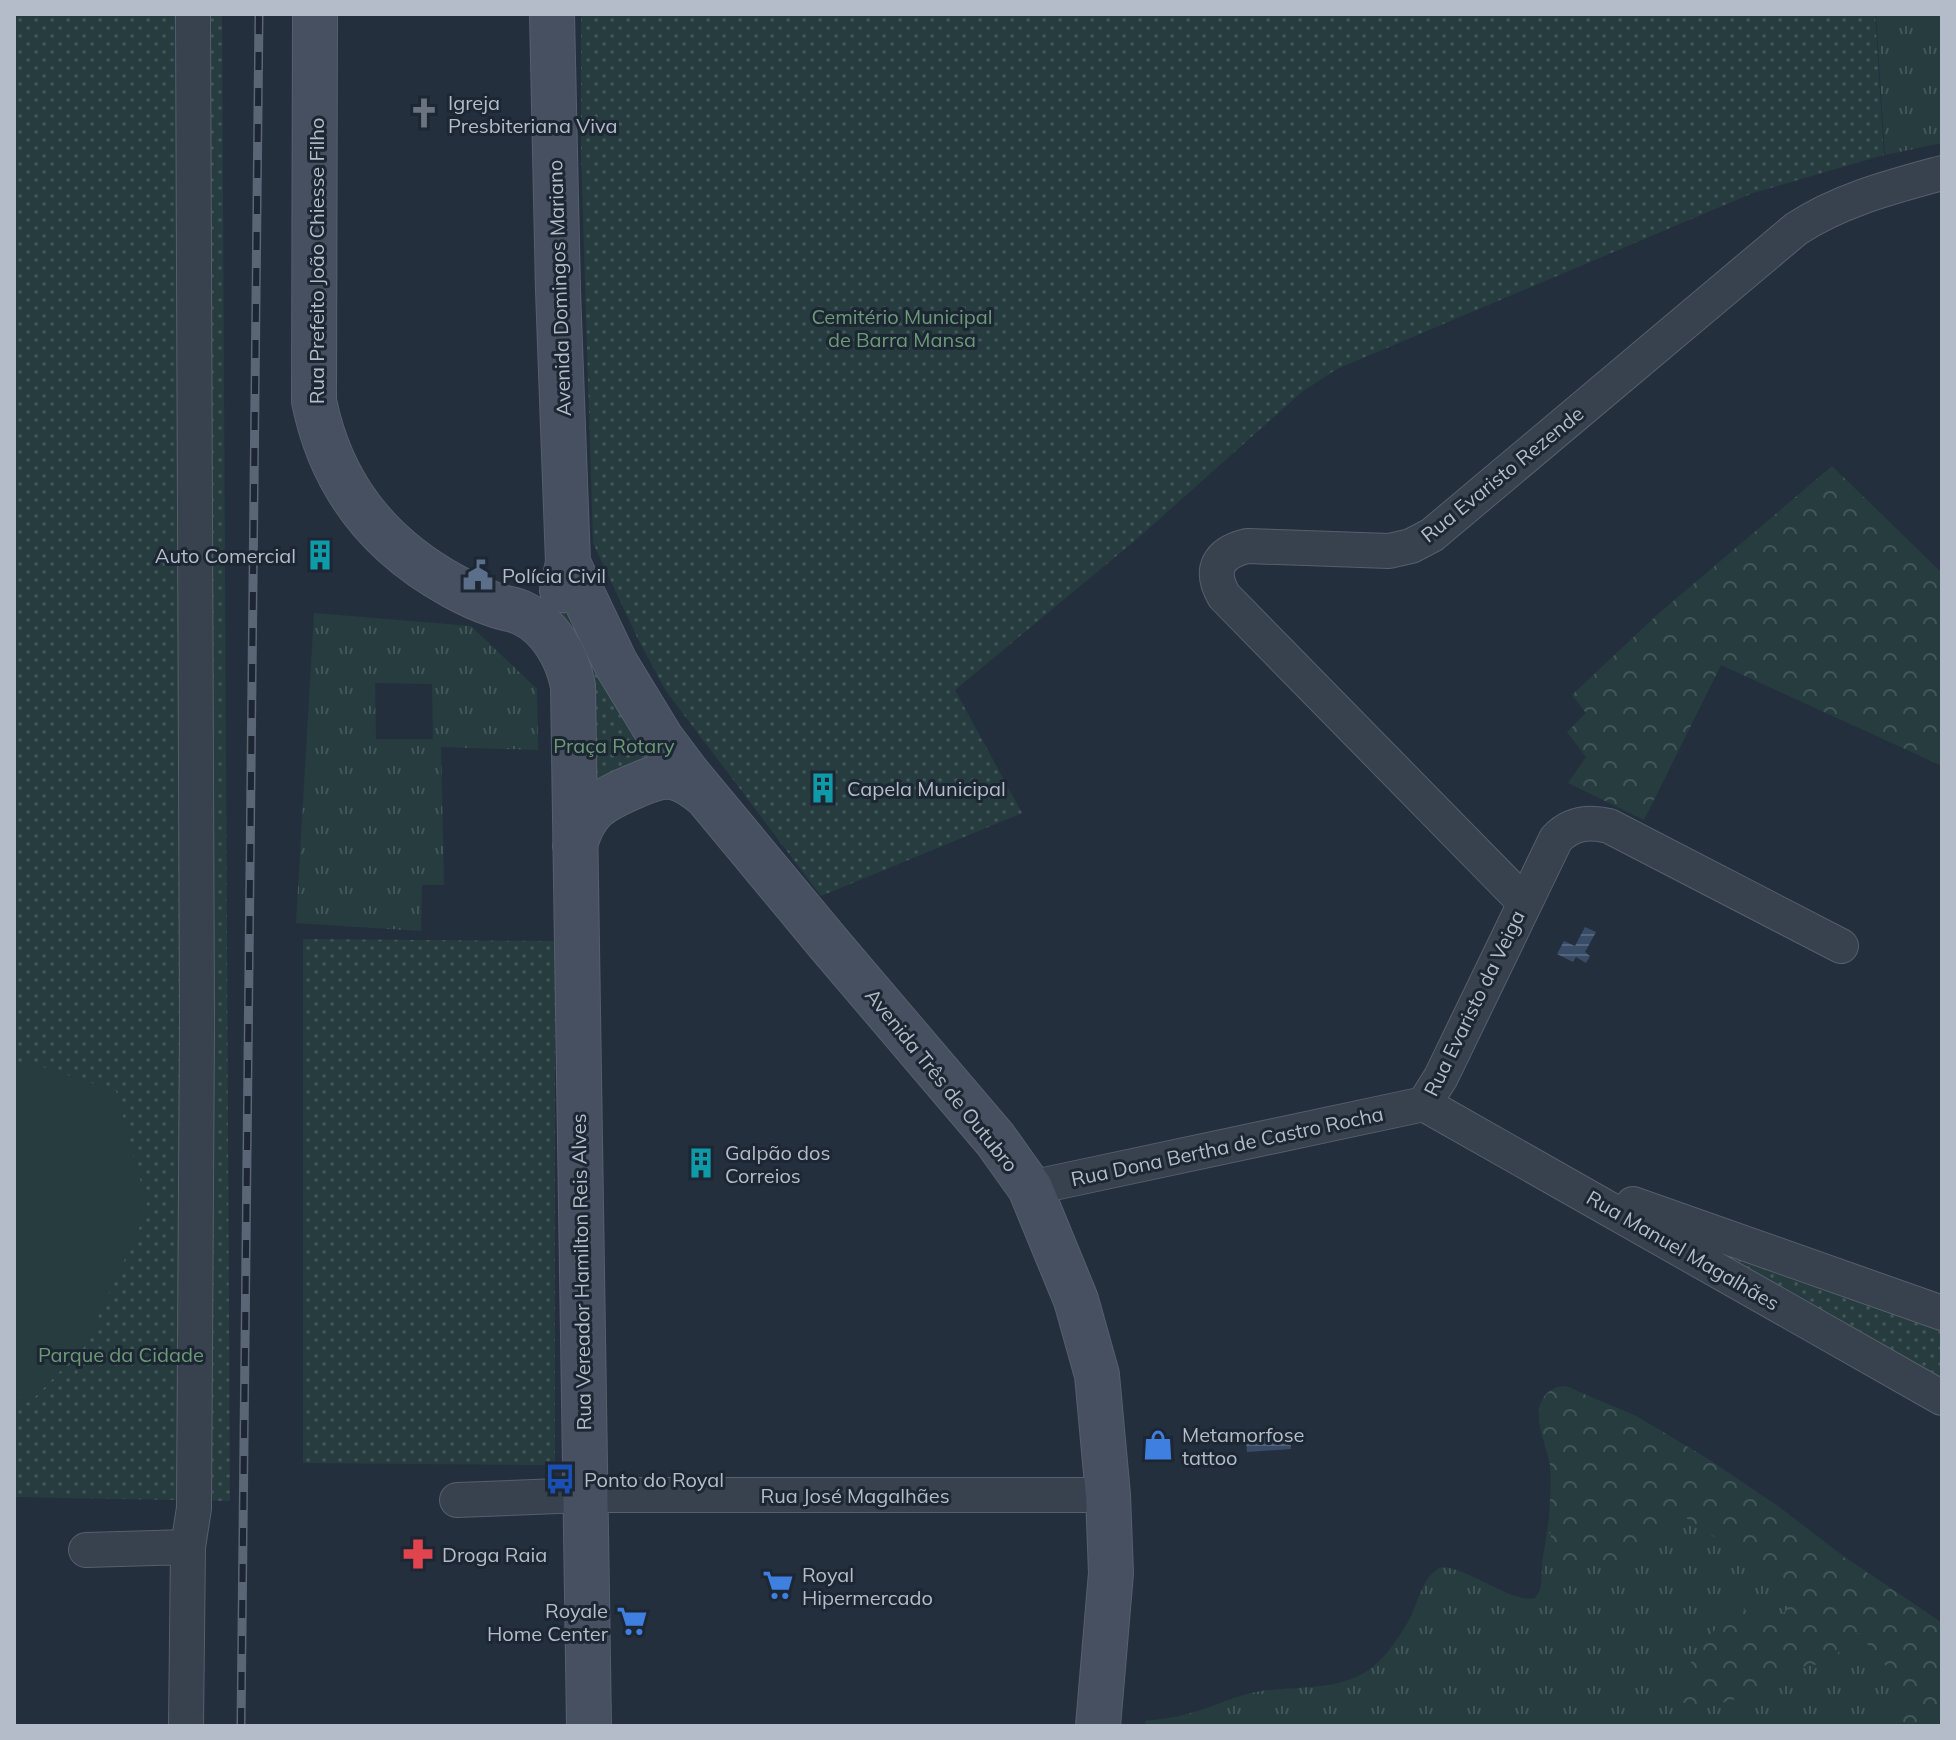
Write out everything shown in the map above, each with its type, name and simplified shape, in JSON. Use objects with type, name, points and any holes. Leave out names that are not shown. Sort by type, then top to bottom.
[{"type":"main road","name":"Rua Prefeito João Chiesse Filho","points":[[315,14],[314,401],[325,444],[347,491],[395,545],[455,588],[499,607],[520,612],[552,638],[570,672],[573,686],[575,833]]},
{"type":"main road","name":"Avenida Domingos Mariano","points":[[552,14],[568,563]]},
{"type":"main road","points":[[520,612],[534,613],[554,601],[565,584],[568,563]]},
{"type":"main road","name":"Avenida Três de Outubro","points":[[568,563],[616,664],[688,774],[995,1139],[1030,1188],[1076,1300],[1097,1375],[1108,1495],[1111,1573],[1098,1726]]},
{"type":"main road","points":[[575,833],[593,809],[606,798],[662,776],[680,779],[713,802]]},
{"type":"main road","name":"Rua Vereador Hamilton Reis Alves","points":[[575,833],[589,1726]]},
{"type":"street","points":[[186,1726],[188,1547],[194,1508],[197,1025],[193,14]]},
{"type":"street","name":"Rua Evaristo Rezende","points":[[1524,902],[1224,596],[1216,583],[1219,562],[1234,549],[1247,546],[1389,551],[1411,546],[1432,535],[1796,229],[1822,212],[1845,203],[1942,173]]},
{"type":"street","name":"Rua Evaristo da Veiga","points":[[1424,1104],[1447,1064],[1524,902],[1561,834],[1575,825],[1600,824],[1623,833],[1841,946]]},
{"type":"street","name":"Rua Dona Bertha de Castro Rocha","points":[[1030,1188],[1424,1104]]},
{"type":"street","name":"Rua Manuel Magalhães","points":[[1424,1104],[1942,1398]]},
{"type":"street","points":[[1559,1179],[1942,1313]]},
{"type":"street","name":"Rua José Magalhães","points":[[457,1500],[584,1495],[1108,1495]]},
{"type":"street","points":[[86,1550],[188,1547]]},
{"type":"green space","name":"Parque da Cidade","points":[[14,14],[222,14],[230,1501],[14,1497]]},
{"type":"green space","name":"Cemitério Municipal de Barra Mansa","points":[[581,14],[1875,14],[1884,155],[1753,193],[1337,369],[1303,391],[1138,538],[955,690],[1022,813],[821,896],[666,691],[593,543],[581,152]]},
{"type":"green space","points":[[1876,14],[1942,14],[1942,143],[1885,155]]},
{"type":"green space","points":[[1832,466],[1942,573],[1942,766],[1721,665],[1644,820],[1568,783],[1586,757],[1567,732],[1586,713],[1572,695],[1658,614]]},
{"type":"green space","name":"Praça Rotary","points":[[567,600],[650,749],[647,761],[595,787],[553,616]]},
{"type":"green space","points":[[314,613],[471,626],[537,689],[538,750],[441,747],[444,885],[422,885],[421,931],[296,923]],"holes":[[[375,683],[432,684],[433,739],[376,739]]]},
{"type":"green space","points":[[303,939],[555,941],[555,1465],[303,1463]]},
{"type":"green space","points":[[28,1062],[116,1091],[148,1209],[84,1347],[30,1402],[14,1395],[14,1075]]},
{"type":"green space","points":[[1681,1236],[1942,1319],[1942,1391]]},
{"type":"green space","points":[[1565,1386],[1636,1416],[1708,1459],[1942,1623],[1942,1726],[1145,1726],[1145,1721],[1182,1715],[1251,1693],[1315,1687],[1361,1675],[1379,1662],[1392,1646],[1408,1622],[1425,1583],[1442,1567],[1515,1596],[1535,1598],[1541,1584],[1551,1488],[1550,1464],[1539,1409],[1548,1393]]},
{"type":"green space","points":[[1565,1386],[1636,1416],[1708,1459],[1779,1507],[1842,1556],[1942,1623],[1942,1726],[1896,1726],[1896,1678],[1858,1633],[1828,1663],[1786,1669],[1742,1697],[1722,1703],[1672,1701],[1685,1672],[1733,1599],[1755,1617],[1776,1618],[1788,1608],[1788,1584],[1764,1563],[1705,1532],[1680,1513],[1655,1539],[1638,1545],[1620,1561],[1607,1566],[1561,1563],[1555,1553],[1550,1529],[1550,1465],[1539,1411],[1547,1393]]},
{"type":"water","points":[[1585,927],[1596,932],[1585,952],[1590,956],[1586,963],[1576,957],[1573,962],[1557,954],[1564,941],[1575,946]]},
{"type":"water","points":[[1290,1431],[1291,1449],[1247,1452],[1245,1434]]},
{"type":"railway","points":[[241,1726],[259,14]]},
{"type":"place","name":"Igreja Presbiteriana Viva","points":[[424,113]]},
{"type":"place","name":"Auto Comercial","points":[[320,555]]},
{"type":"place","name":"Polícia Civil","points":[[478,575]]},
{"type":"place","name":"Capela Municipal","points":[[823,788]]},
{"type":"place","name":"Galpão dos Correios","points":[[701,1163]]},
{"type":"place","name":"Metamorfose tattoo","points":[[1158,1445]]},
{"type":"place","name":"Ponto do Royal","points":[[560,1479]]},
{"type":"place","name":"Droga Raia","points":[[418,1554]]},
{"type":"place","name":"Royal Hipermercado","points":[[778,1585]]},
{"type":"place","name":"Royale Home Center","points":[[632,1621]]}]
